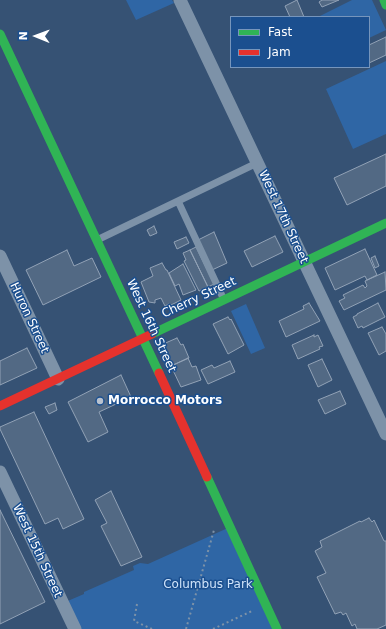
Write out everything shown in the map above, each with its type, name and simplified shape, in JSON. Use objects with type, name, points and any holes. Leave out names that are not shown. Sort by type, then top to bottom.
[{"type":"street","name":"West 17th Street","points":[[180,0],[386,434]]},
{"type":"street","points":[[384,0],[386,5]]},
{"type":"street","name":"West 16th Street","points":[[0,34],[143,338],[277,629]]},
{"type":"street","name":"Cherry Street","points":[[0,406],[386,223]]},
{"type":"street","name":"Huron Street","points":[[0,256],[58,379]]},
{"type":"street","name":"West 15th Street","points":[[0,472],[75,629]]},
{"type":"lane","points":[[97,240],[257,163]]},
{"type":"lane","points":[[178,202],[224,300]]},
{"type":"path","points":[[186,629],[215,529]]},
{"type":"path","points":[[137,604],[134,621],[152,629]]},
{"type":"path","points":[[213,629],[253,610]]},
{"type":"green space","points":[[126,0],[172,0],[174,3],[136,20]]},
{"type":"green space","points":[[352,0],[372,0],[386,30],[370,38],[370,16],[320,16]]},
{"type":"green space","points":[[386,61],[386,134],[353,149],[326,89]]},
{"type":"green space","points":[[246,304],[265,348],[251,354],[231,311]]},
{"type":"green space","name":"Columbus Park","points":[[230,527],[277,629],[75,629],[63,603],[134,570],[133,566],[140,563],[148,564]]},
{"type":"building","points":[[297,0],[304,16],[290,16],[285,6]]},
{"type":"building","points":[[322,0],[339,0],[322,7],[319,2]]},
{"type":"building","points":[[386,37],[386,55],[370,63],[370,45]]},
{"type":"building","points":[[386,154],[386,186],[347,205],[334,178]]},
{"type":"building","points":[[154,226],[157,233],[150,236],[147,230]]},
{"type":"building","points":[[214,232],[227,263],[212,270],[198,240]]},
{"type":"building","points":[[275,236],[283,252],[252,267],[244,251]]},
{"type":"building","points":[[186,237],[189,243],[177,249],[174,242]]},
{"type":"building","points":[[196,247],[214,284],[208,287],[190,250]]},
{"type":"building","points":[[365,249],[377,275],[367,280],[365,276],[335,290],[325,268]]},
{"type":"building","points":[[67,250],[74,266],[92,258],[101,277],[43,305],[26,270]]},
{"type":"building","points":[[190,250],[208,287],[199,291],[184,261],[186,260],[183,253]]},
{"type":"building","points":[[375,256],[379,266],[375,268],[371,258]]},
{"type":"building","points":[[162,263],[167,270],[181,300],[169,306],[169,304],[165,306],[161,298],[155,300],[155,303],[149,302],[141,282],[153,276],[150,268]]},
{"type":"building","points":[[183,264],[196,290],[183,295],[179,284],[175,286],[169,273]]},
{"type":"building","points":[[385,272],[386,290],[344,310],[339,301],[345,298],[343,295],[363,285],[365,288],[367,286],[365,281]]},
{"type":"building","points":[[309,303],[320,321],[286,337],[279,321],[304,309],[303,306]]},
{"type":"building","points":[[378,303],[385,317],[363,328],[362,326],[358,328],[353,317]]},
{"type":"building","points":[[228,317],[230,320],[231,319],[244,345],[228,354],[213,324]]},
{"type":"building","points":[[382,327],[386,334],[386,351],[379,355],[368,333]]},
{"type":"building","points":[[314,335],[314,337],[318,335],[323,346],[319,347],[320,349],[298,359],[292,345]]},
{"type":"building","points":[[177,338],[181,345],[183,344],[189,358],[171,366],[161,345]]},
{"type":"building","points":[[27,348],[37,368],[0,385],[0,361]]},
{"type":"building","points":[[188,358],[192,367],[196,366],[201,380],[181,387],[171,366]]},
{"type":"building","points":[[322,359],[332,380],[318,387],[308,365]]},
{"type":"building","points":[[230,361],[235,372],[208,384],[201,370],[212,365],[214,368]]},
{"type":"building","points":[[121,375],[131,397],[99,412],[108,432],[88,442],[68,402]]},
{"type":"building","points":[[340,391],[346,404],[325,414],[318,400]]},
{"type":"building","points":[[55,403],[57,410],[49,414],[45,407]]},
{"type":"building","points":[[34,412],[84,519],[63,529],[58,518],[45,524],[0,429],[0,427]]},
{"type":"building","points":[[111,491],[142,557],[121,566],[101,526],[107,523],[95,500]]},
{"type":"building","points":[[0,510],[45,602],[0,624]]},
{"type":"building","points":[[369,518],[372,522],[374,520],[384,541],[386,541],[386,625],[377,629],[357,629],[355,624],[352,626],[346,613],[343,615],[341,612],[335,614],[317,577],[326,573],[315,551],[322,547],[320,541]]},
{"type":"traffic: fast","points":[[384,0],[386,5]]},
{"type":"traffic: fast","points":[[0,34],[159,373]]},
{"type":"traffic: fast","points":[[152,334],[386,223]]},
{"type":"traffic: fast","points":[[207,477],[277,629]]},
{"type":"traffic: jam","points":[[0,406],[152,334]]},
{"type":"traffic: jam","points":[[159,373],[207,477]]},
{"type":"place","name":"Morrocco Motors","points":[[100,401]]}]
